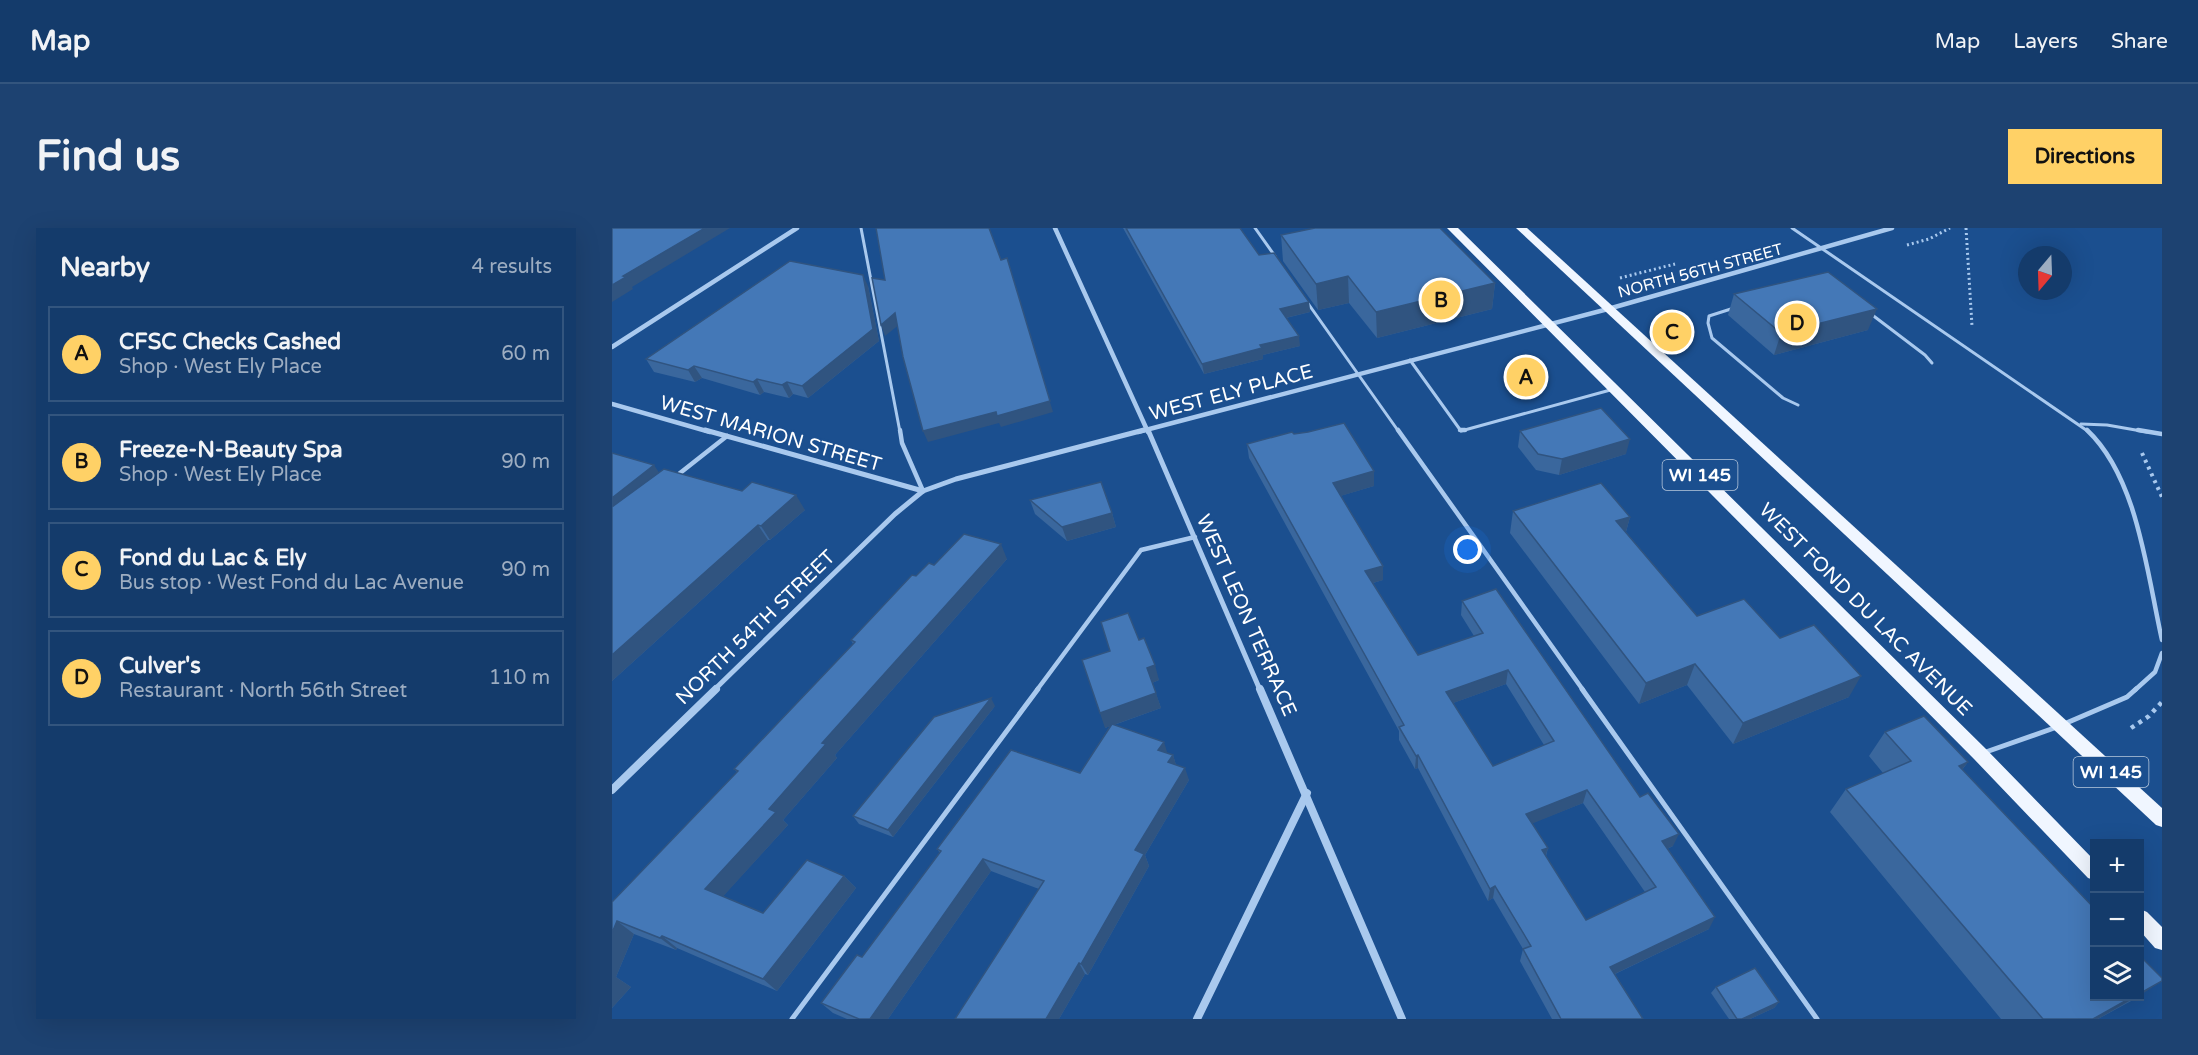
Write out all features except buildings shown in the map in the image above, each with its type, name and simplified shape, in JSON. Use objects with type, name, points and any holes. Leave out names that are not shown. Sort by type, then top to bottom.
[{"type":"main road","name":"WEST FOND DU LAC AVENUE","points":[[1452,228],[1980,754],[2090,868]]},
{"type":"main road","name":"WEST FOND DU LAC AVENUE","points":[[1521,228],[2162,819]]},
{"type":"main road","points":[[2144,923],[2162,941]]},
{"type":"street","points":[[612,347],[796,228]]},
{"type":"street","name":"WEST LEON TERRACE","points":[[1055,228],[1195,537],[1402,1019]]},
{"type":"street","name":"NORTH 56TH STREET","points":[[1549,324],[1892,228]]},
{"type":"street","name":"WEST ELY PLACE","points":[[923,491],[956,479],[1549,324]]},
{"type":"street","name":"WEST MARION STREET","points":[[612,404],[923,491]]},
{"type":"street","name":"NORTH 54TH STREET","points":[[612,790],[895,514],[923,491]]},
{"type":"street","points":[[1197,1019],[1307,794]]},
{"type":"lane","points":[[861,228],[902,443],[923,491]]},
{"type":"lane","points":[[1255,228],[1281,265]]},
{"type":"lane","points":[[1792,228],[1965,348],[2081,424],[2102,444],[2116,467],[2130,504],[2162,640]]},
{"type":"lane","points":[[1301,294],[1817,1019]]},
{"type":"lane","points":[[1738,307],[1709,316],[1708,323],[1712,338],[1783,398],[1798,405]]},
{"type":"lane","points":[[1870,313],[1932,363]]},
{"type":"lane","points":[[1410,360],[1461,431],[1614,389]]},
{"type":"lane","points":[[2081,424],[2107,425],[2162,434]]},
{"type":"lane","points":[[668,483],[727,436]]},
{"type":"lane","points":[[792,1019],[1141,550],[1195,537]]},
{"type":"lane","points":[[1980,754],[2061,725],[2127,697],[2155,672],[2162,653]]},
{"type":"path","points":[[1903,246],[1929,239],[1950,228]]},
{"type":"path","points":[[1962,322],[1972,329],[1966,228]]},
{"type":"path","points":[[2140,450],[2162,497]]},
{"type":"path","points":[[2131,728],[2149,716],[2162,702]]},
{"type":"place","name":"Freeze-N-Beauty Spa","points":[[1441,300]]},
{"type":"place","name":"Culver's","points":[[1797,323]]},
{"type":"place","name":"Fond du Lac & Ely","points":[[1672,332]]},
{"type":"place","name":"CFSC Checks Cashed","points":[[1526,377]]}]
